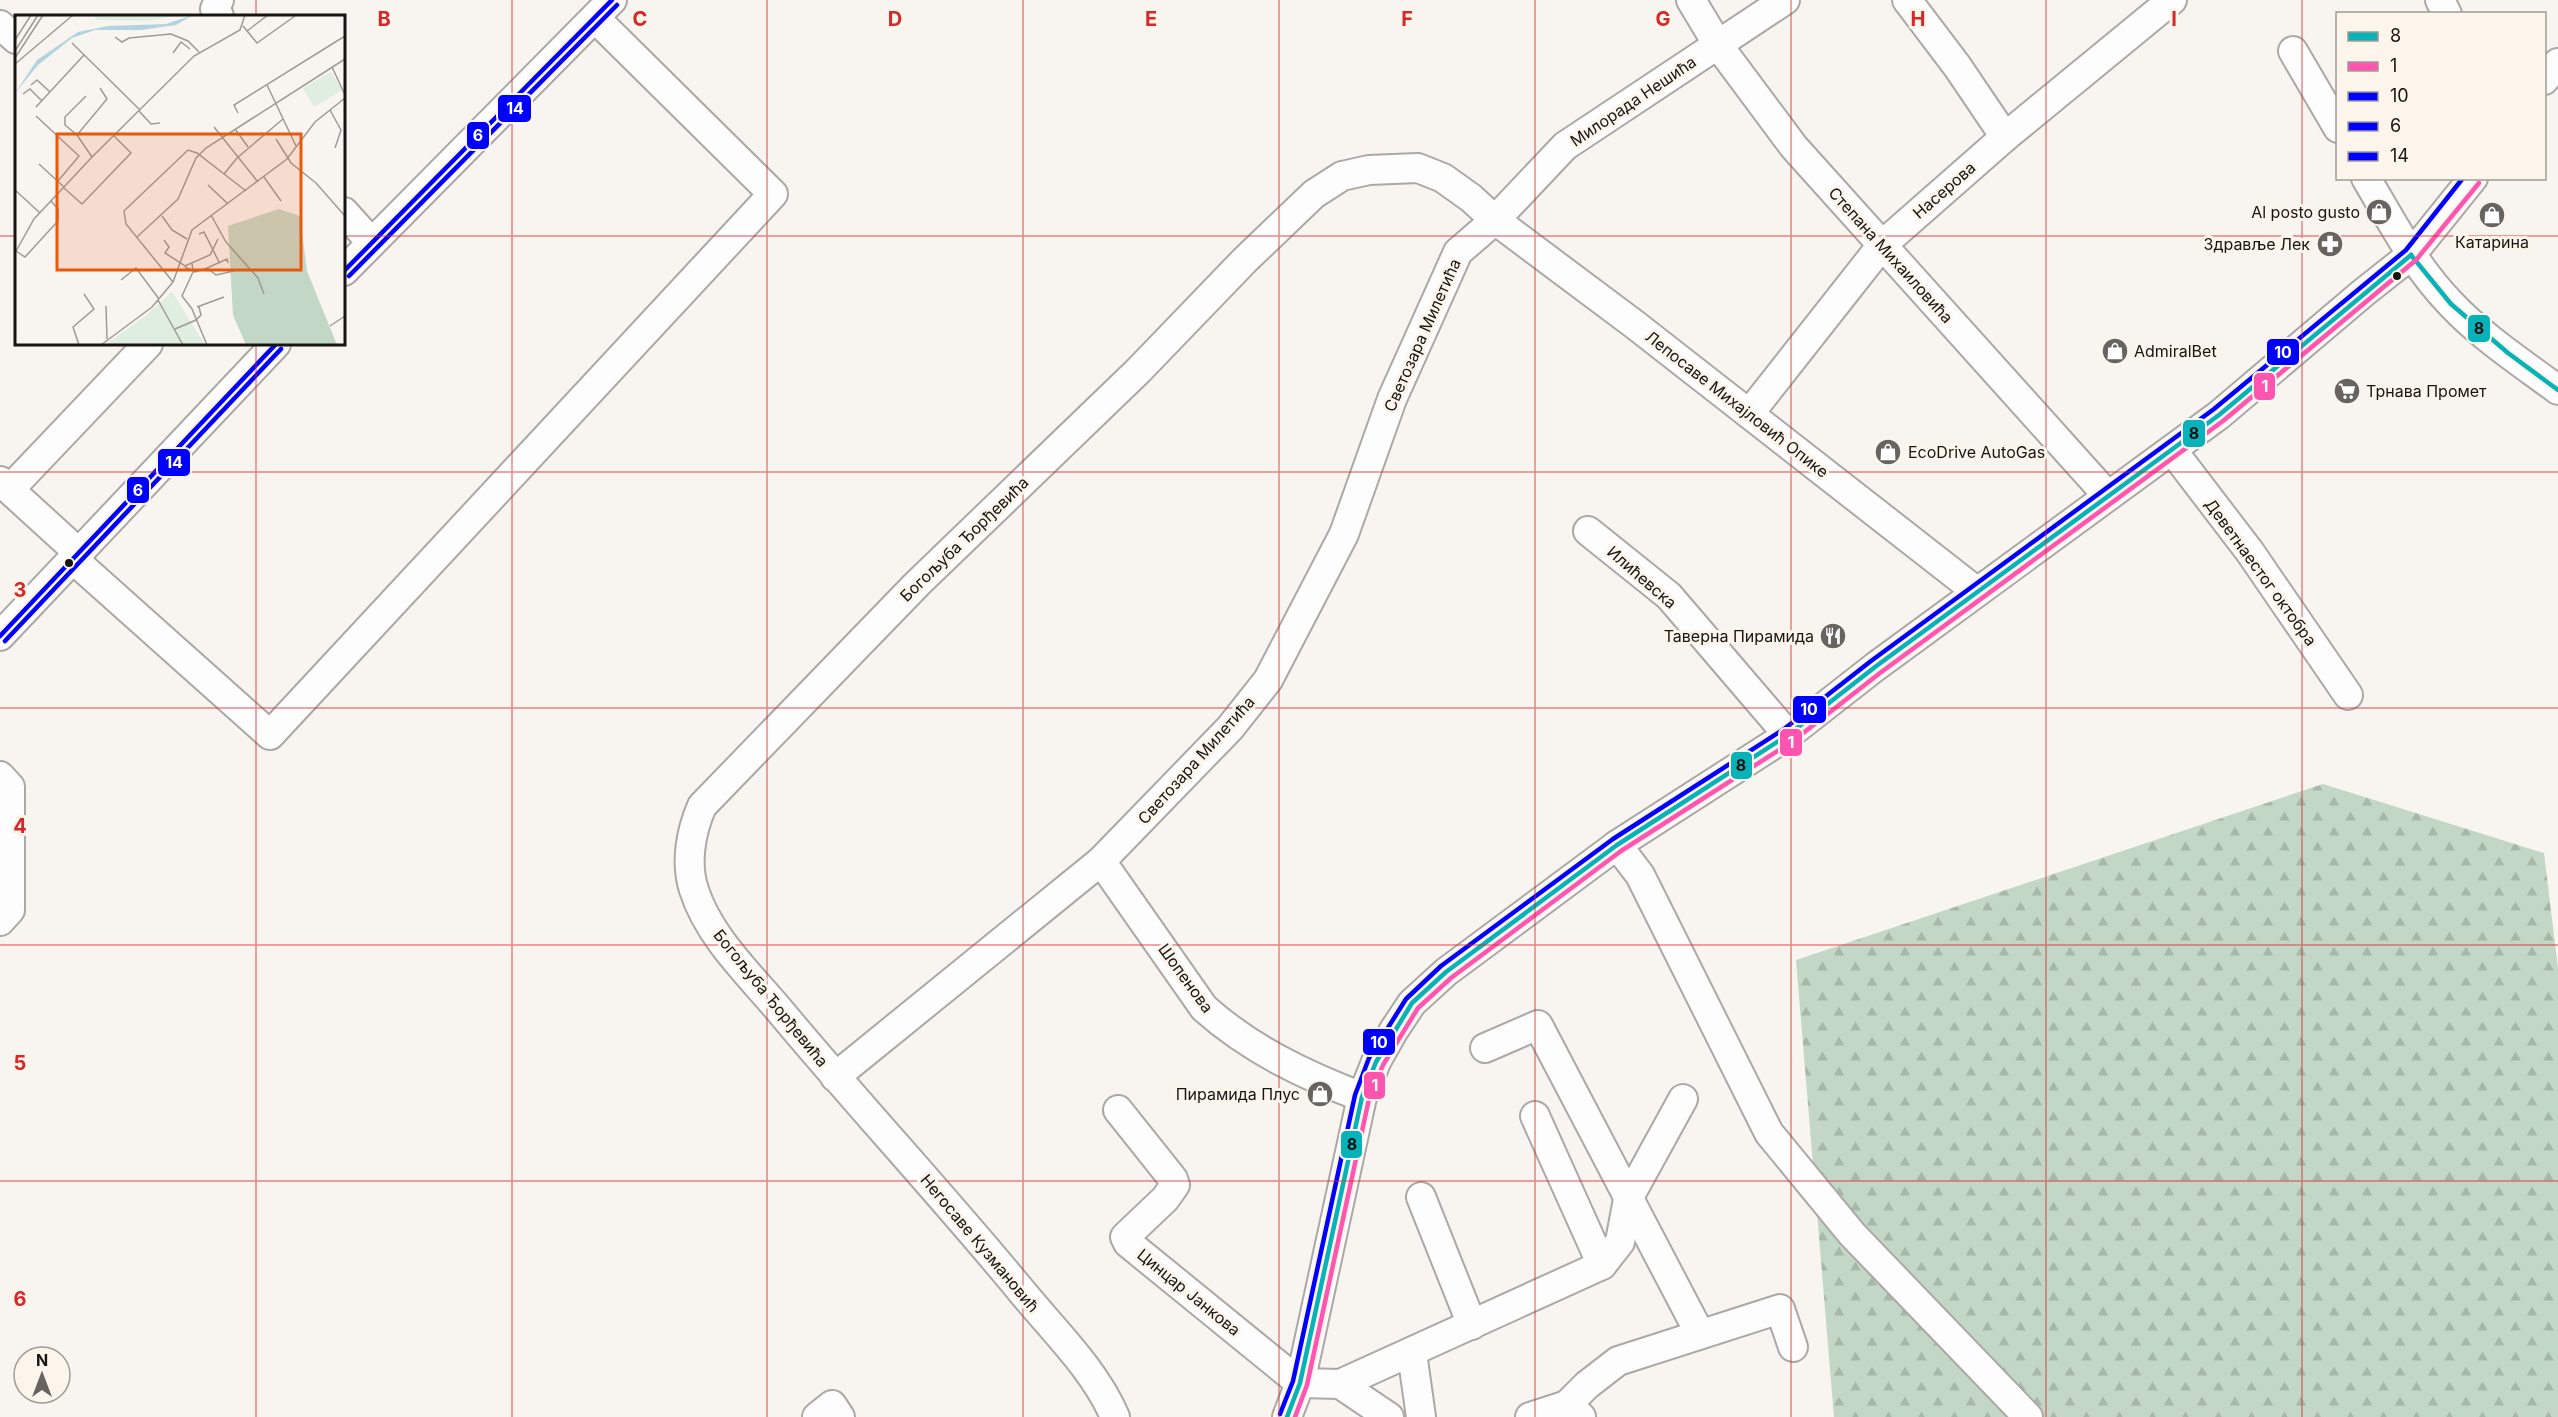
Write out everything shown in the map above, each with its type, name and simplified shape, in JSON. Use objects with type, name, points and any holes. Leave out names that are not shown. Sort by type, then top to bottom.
[{"type":"street","name":"Степана Михаиловића","points":[[1691,0],[1718,45],[1794,147],[2108,496]]},
{"type":"street","name":"Милорада Нешића","points":[[1495,220],[1565,146],[1785,0]]},
{"type":"street","points":[[1907,0],[2005,137]]},
{"type":"street","name":"Насерова","points":[[1749,414],[1882,245],[2005,137],[2172,0]]},
{"type":"street","points":[[147,345],[5,485],[77,557],[270,735],[773,194],[604,9],[345,270]]},
{"type":"street","points":[[0,25],[15,38]]},
{"type":"street","points":[[2292,51],[2336,126]]},
{"type":"street","points":[[2546,78],[2558,63]]},
{"type":"street","name":"Богољуба Ђорђевића","points":[[835,1077],[723,944],[705,916],[693,888],[690,851],[694,824],[702,806],[917,584],[1138,371],[1245,260],[1314,194],[1342,177],[1369,170],[1418,168],[1443,178],[1471,198],[1495,220]]},
{"type":"street","points":[[2367,180],[2411,255],[2451,304],[2508,353],[2558,390]]},
{"type":"street","points":[[1287,1417],[1300,1383],[1362,1097],[1376,1062],[1412,1004],[1446,972],[1617,845],[1788,735],[1976,591],[2219,416],[2411,255],[2471,180]]},
{"type":"street","points":[[345,213],[371,242]]},
{"type":"street","name":"Лепосаве Михајловић Опике","points":[[1495,220],[1976,591]]},
{"type":"street","name":"Светозара Милетића","points":[[835,1077],[1101,861],[1230,728],[1268,680],[1344,534],[1392,399],[1458,252],[1495,220]]},
{"type":"street","points":[[0,636],[275,345]]},
{"type":"street","name":"Деветнаестог октобра","points":[[2172,450],[2250,552],[2348,695]]},
{"type":"street","name":"Илићевска","points":[[1588,531],[1669,596],[1788,735]]},
{"type":"street","points":[[0,776],[10,787],[10,910],[0,921]]},
{"type":"street","points":[[1617,845],[1640,874],[1769,1133],[1852,1234],[2028,1417]]},
{"type":"street","name":"Шопенова","points":[[1101,861],[1204,1008],[1226,1028],[1269,1056],[1362,1097]]},
{"type":"street","points":[[1485,1048],[1538,1024],[1700,1334]]},
{"type":"street","name":"Негосаве Кузмановић","points":[[835,1077],[966,1224],[1090,1374],[1107,1398],[1114,1417]]},
{"type":"street","points":[[1300,1383],[1340,1384],[1602,1265],[1620,1242],[1628,1199],[1683,1099]]},
{"type":"street","name":"Цинцар Јанкова","points":[[1118,1110],[1173,1179],[1175,1185],[1165,1199],[1125,1237],[1128,1243],[1300,1383]]},
{"type":"street","points":[[1535,1116],[1602,1265]]},
{"type":"street","points":[[1421,1197],[1472,1325]]},
{"type":"street","points":[[1530,1417],[1574,1411],[1587,1385],[1618,1360],[1780,1309],[1793,1347]]},
{"type":"street","points":[[1412,1353],[1421,1417]]},
{"type":"street","points":[[1340,1384],[1389,1417]]},
{"type":"street","points":[[817,1417],[832,1405],[840,1417]]},
{"type":"green space","points":[[2323,784],[2544,853],[2558,969],[2558,1417],[1834,1417],[1796,960]]},
{"type":"transit line","name":"6","points":[[345,270],[612,0]]},
{"type":"transit line","name":"14","points":[[349,276],[617,5]]},
{"type":"transit line","name":"10","points":[[1280,1414],[1293,1381],[1355,1095],[1369,1058],[1406,999],[1441,966],[1613,839],[1784,729],[1871,661],[2214,409],[2406,250],[2461,180]]},
{"type":"transit line","name":"1","points":[[1295,1417],[1307,1385],[1369,1099],[1383,1065],[1418,1008],[1451,978],[1621,851],[1793,741],[1880,673],[2223,421],[2416,260],[2479,183]]},
{"type":"transit line","name":"8","points":[[2411,255],[2451,304],[2508,353],[2558,390]]},
{"type":"transit line","name":"8","points":[[1287,1417],[1300,1383],[1362,1097],[1376,1062],[1412,1003],[1446,972],[1617,845],[1788,735],[1875,667],[2219,415],[2411,255]]},
{"type":"transit line","name":"6","points":[[0,636],[275,345]]},
{"type":"transit line","name":"14","points":[[5,641],[281,349]]},
{"type":"place","name":"Al posto gusto","points":[[2379,212]]},
{"type":"place","name":"Катарина","points":[[2492,215]]},
{"type":"place","name":"Здравље Лек","points":[[2330,244]]},
{"type":"place","name":"AdmiralBet","points":[[2115,351]]},
{"type":"place","name":"Трнава Промет","points":[[2347,391]]},
{"type":"place","name":"EcoDrive AutoGas","points":[[1888,452]]},
{"type":"place","name":"Таверна Пирамида","points":[[1833,636]]},
{"type":"place","name":"Пирамида Плус","points":[[1320,1094]]}]
